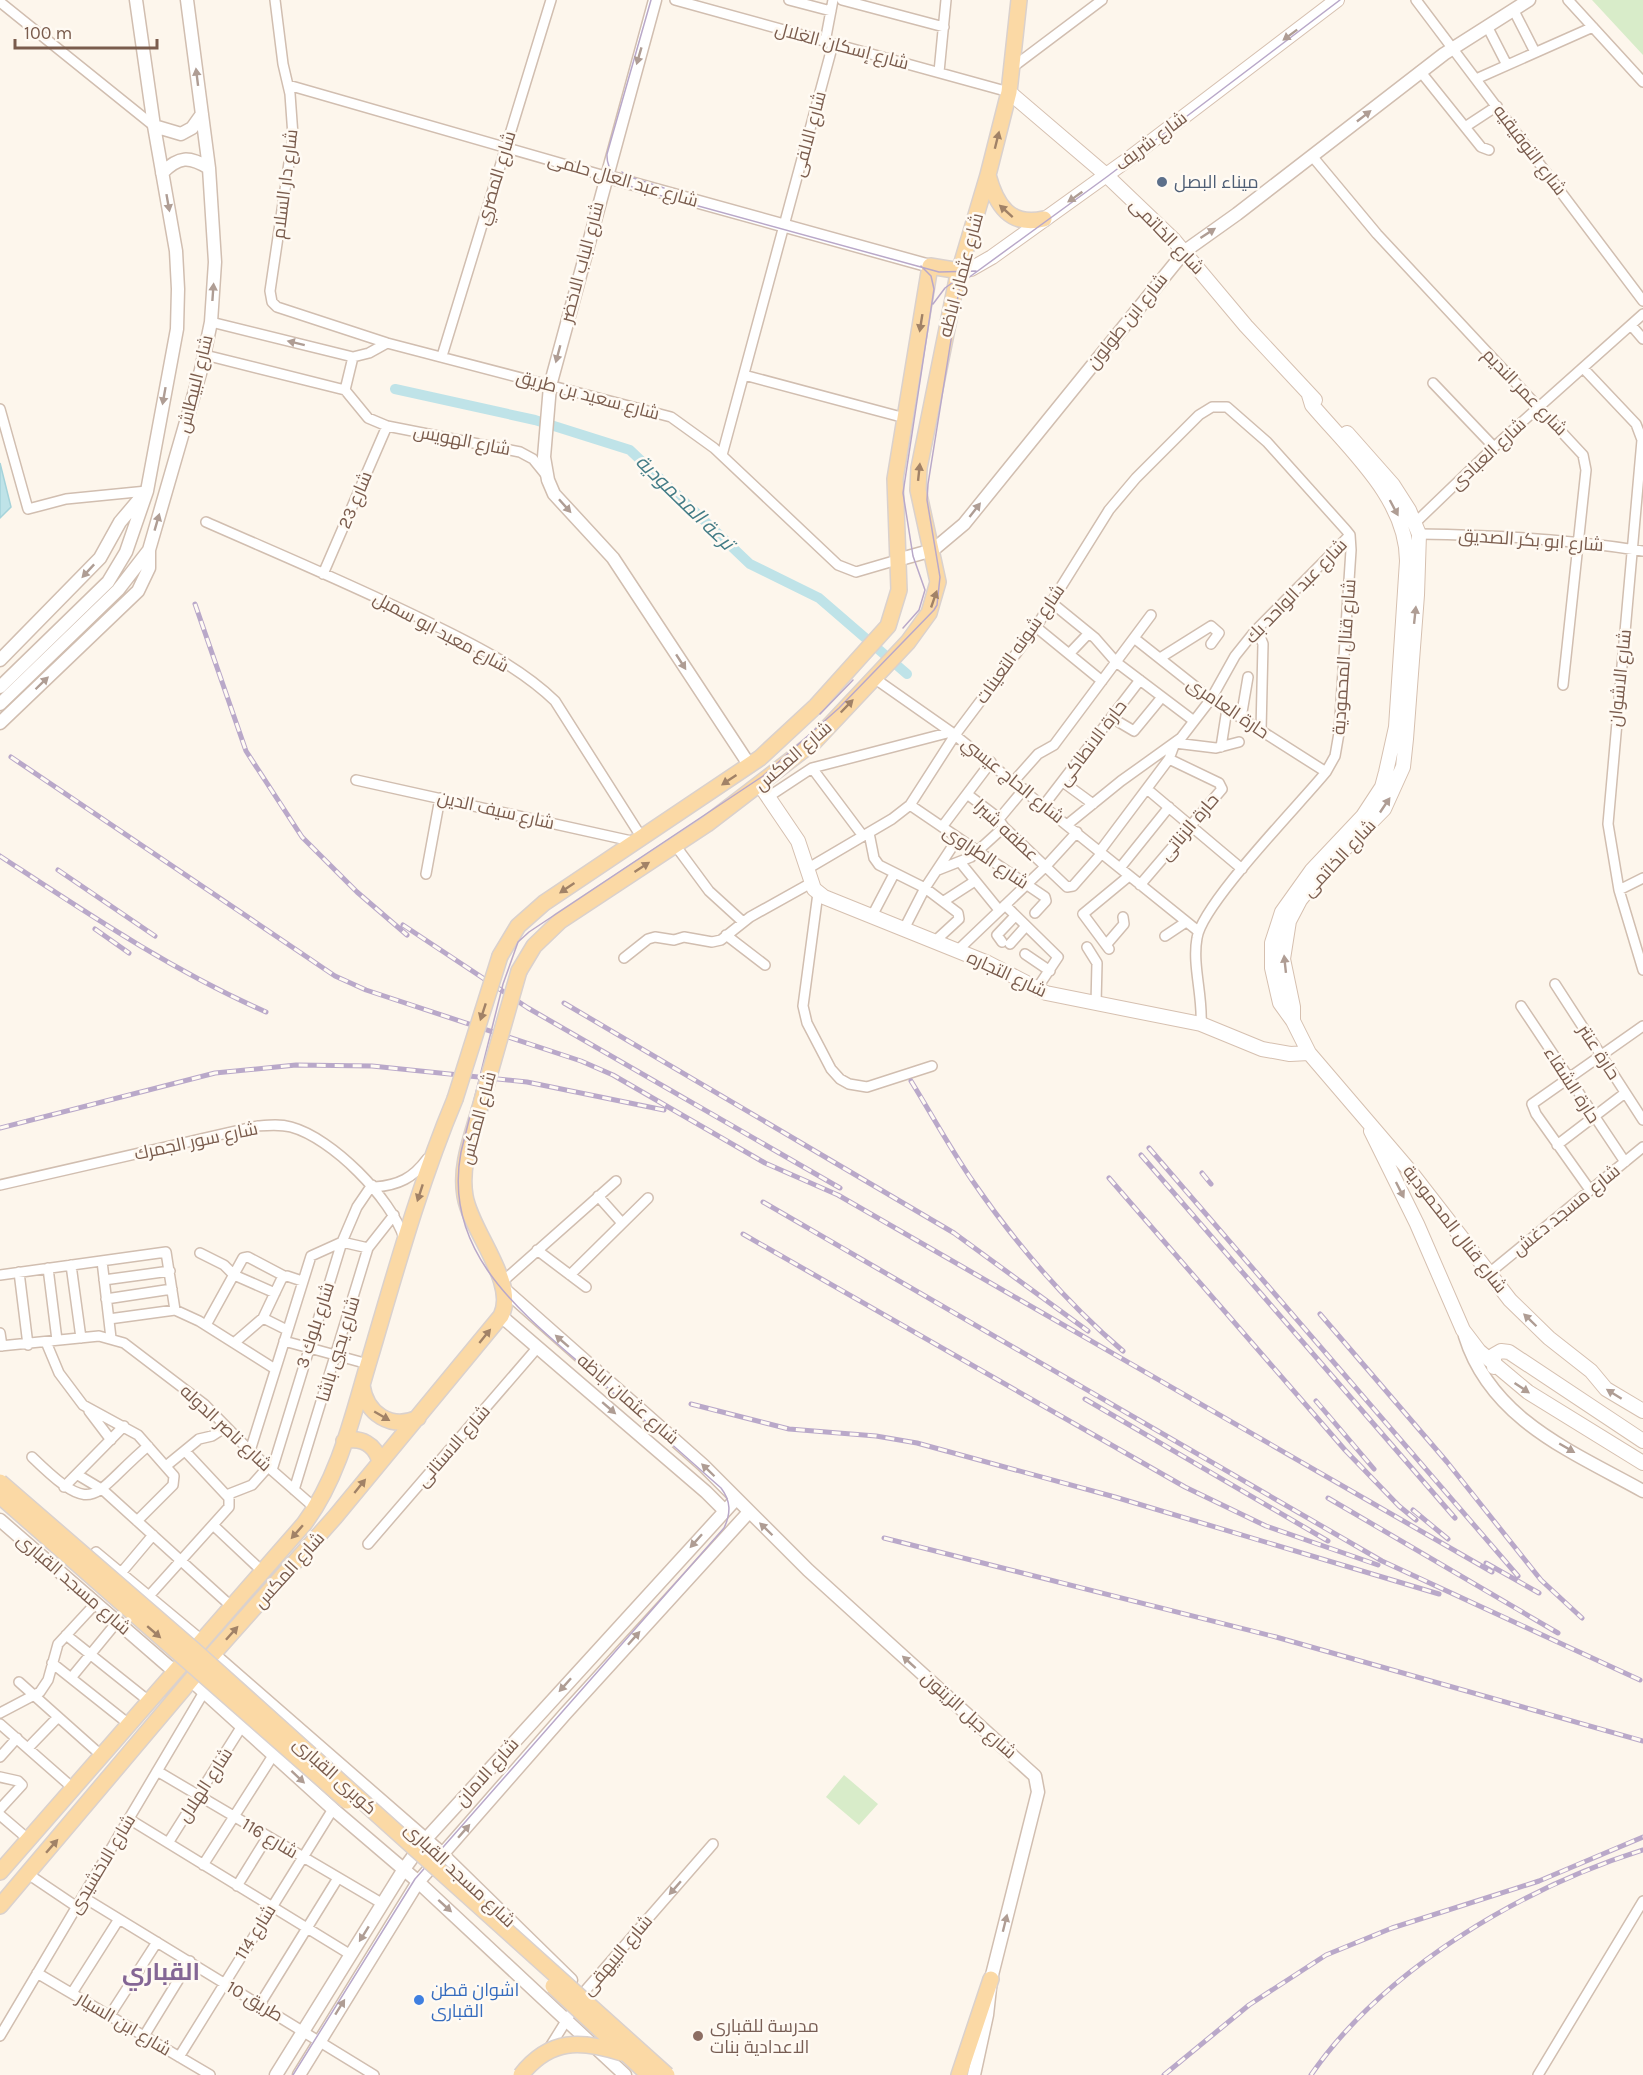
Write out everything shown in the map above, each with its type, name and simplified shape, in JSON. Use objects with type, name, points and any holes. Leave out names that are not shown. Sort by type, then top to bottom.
[{"type":"main road","name":"شارع عثمان اباظه","points":[[933,550],[920,501],[919,468],[944,334],[1009,92],[1019,0]]},
{"type":"main road","name":"شارع شريف","points":[[960,271],[981,265],[1107,175],[1337,0]]},
{"type":"main road","name":"شارع الخاتمى","points":[[1009,92],[1107,175],[1185,251],[1246,326],[1393,485],[1417,529],[1417,595],[1403,767],[1384,809],[1324,870],[1300,900],[1289,921],[1283,959],[1293,1007],[1293,1021]]},
{"type":"main road","points":[[988,175],[996,199],[1010,216],[1029,222],[1044,219]]},
{"type":"main road","name":"شارع عثمان اباظه","points":[[897,560],[894,494],[930,266]]},
{"type":"main road","name":"شارع عبد العال حلمى","points":[[930,266],[960,271]]},
{"type":"main road","name":"شارع الخاتمى","points":[[1293,1021],[1280,1003],[1272,968],[1276,925],[1299,885],[1363,816],[1382,787],[1396,727],[1407,561],[1405,536],[1393,504],[1312,405],[1309,395]]},
{"type":"main road","name":"شارع المكس","points":[[503,1285],[474,1224],[465,1198],[464,1170],[519,971],[526,957],[544,933],[675,845],[764,791],[790,761],[814,742],[908,642],[928,613],[937,592],[938,582],[933,550]]},
{"type":"main road","name":"شارع المكس","points":[[0,1872],[263,1572],[315,1508],[327,1488],[362,1385],[436,1141],[455,1099],[500,956],[512,933],[529,915],[750,766],[776,745],[824,697],[888,626],[899,590],[897,560]]},
{"type":"main road","points":[[764,791],[798,841],[814,888]]},
{"type":"main road","name":"شارع التجاره","points":[[814,888],[872,916],[997,967],[1036,990],[1201,1024],[1262,1049],[1290,1054],[1309,1053]]},
{"type":"main road","name":"شارع قنال المحمودية","points":[[1293,1021],[1309,1053],[1434,1200],[1488,1274],[1516,1307],[1549,1338],[1591,1371],[1606,1389],[1643,1411]]},
{"type":"main road","points":[[1365,1119],[1417,1224],[1463,1329],[1479,1351],[1494,1367],[1533,1396],[1643,1463]]},
{"type":"main road","points":[[501,1316],[505,1304],[503,1285]]},
{"type":"main road","name":"شارع المكس","points":[[0,1906],[198,1687],[213,1654],[335,1517],[501,1316]]},
{"type":"main road","points":[[1494,1367],[1492,1359],[1497,1352],[1509,1352],[1643,1441]]},
{"type":"main road","points":[[362,1385],[369,1406],[385,1419],[405,1422],[419,1418]]},
{"type":"main road","points":[[344,1441],[365,1442],[375,1450],[380,1462]]},
{"type":"main road","name":"كوبرى القبارى","points":[[0,1482],[194,1650],[667,2075]]},
{"type":"main road","name":"كوبرى القبارى","points":[[0,1497],[398,1845],[649,2075]]},
{"type":"main road","points":[[959,2075],[991,1979]]},
{"type":"main road","points":[[521,2075],[540,2055],[568,2044],[583,2043],[626,2054]]},
{"type":"street","name":"شارع البيطاش","points":[[0,687],[113,586],[147,491],[177,329],[177,251],[154,126],[136,0]]},
{"type":"street","name":"شارع البيطاش","points":[[0,704],[149,550],[205,355],[215,262],[209,168],[187,0]]},
{"type":"street","name":"شارع دار السلام","points":[[270,297],[293,136],[288,84],[283,64],[275,0]]},
{"type":"street","name":"شارع المصري","points":[[442,356],[551,0]]},
{"type":"street","name":"شارع الباب الاخضر","points":[[547,477],[544,433],[550,386],[605,176],[655,0]]},
{"type":"street","name":"شارع إسكان الغلال","points":[[675,0],[706,4],[829,43],[1009,92]]},
{"type":"street","points":[[789,0],[831,11]]},
{"type":"street","name":"شارع الالفى","points":[[722,455],[785,225],[829,43],[833,0]]},
{"type":"street","points":[[842,0],[944,27]]},
{"type":"street","points":[[939,72],[946,0]]},
{"type":"street","points":[[1013,67],[1102,0]]},
{"type":"street","name":"شارع التوفيقيه","points":[[1416,0],[1643,301]]},
{"type":"street","name":"شارع ابن طولون","points":[[933,550],[964,524],[1185,251],[1420,71],[1453,47],[1529,0]]},
{"type":"street","points":[[1568,0],[1643,82]]},
{"type":"street","points":[[0,2],[154,126],[181,134],[192,128],[202,114]]},
{"type":"street","points":[[1513,9],[1535,52]]},
{"type":"street","points":[[1487,26],[1507,65]]},
{"type":"street","points":[[1476,79],[1593,27]]},
{"type":"street","points":[[1420,71],[1483,149],[1489,150]]},
{"type":"street","name":"شارع عبد العال حلمى","points":[[288,84],[605,176],[930,266]]},
{"type":"street","points":[[1465,127],[1497,106]]},
{"type":"street","name":"شارع عمر النديم","points":[[1311,156],[1377,234],[1583,455],[1586,470],[1563,685]]},
{"type":"street","points":[[162,173],[171,164],[183,158],[196,160],[209,168]]},
{"type":"street","name":"شارع سعيد بن طريق","points":[[270,297],[277,307],[387,343],[671,417],[694,431],[722,455],[838,566],[856,572],[897,560]]},
{"type":"street","name":"شارع العبادى","points":[[1417,529],[1494,447],[1643,314]]},
{"type":"street","points":[[210,322],[353,357],[369,353],[387,343]]},
{"type":"street","points":[[1631,325],[1643,339]]},
{"type":"street","points":[[205,355],[345,390],[353,357]]},
{"type":"street","name":"شارع الاشوان","points":[[1583,368],[1636,424],[1641,434],[1638,550],[1609,792],[1609,835],[1619,890],[1643,970]]},
{"type":"street","points":[[744,375],[905,418]]},
{"type":"street","points":[[1433,383],[1494,447]]},
{"type":"street","name":"شارع الهويس","points":[[345,390],[368,418],[387,426],[520,452],[539,465],[547,477]]},
{"type":"street","name":"شارع شونه التعينات","points":[[807,869],[910,805],[953,733],[1036,627],[1094,531],[1122,495],[1199,415],[1220,405],[1234,410],[1267,442],[1350,535]]},
{"type":"street","points":[[0,409],[28,509],[66,499],[147,491]]},
{"type":"street","name":"شارع 23","points":[[323,574],[387,426]]},
{"type":"street","points":[[547,477],[562,504],[613,558],[750,766]]},
{"type":"street","points":[[0,660],[100,558],[120,522],[147,491]]},
{"type":"street","name":"شارع معبد ابو سمبل","points":[[206,522],[468,642],[541,688],[555,701],[639,840]]},
{"type":"street","name":"شارع ابو بكر الصديق","points":[[1417,529],[1461,535],[1578,543],[1638,550]]},
{"type":"street","name":"شارع عبد الواحد بك","points":[[1068,824],[1094,804],[1118,778],[1175,743],[1210,699],[1235,656],[1255,631],[1350,535]]},
{"type":"street","name":"شارع قنال المحمودية","points":[[1201,1024],[1196,950],[1198,932],[1242,869],[1326,772],[1335,756],[1339,733],[1350,535]]},
{"type":"street","points":[[0,723],[138,591],[149,568],[149,550]]},
{"type":"street","points":[[897,560],[933,550]]},
{"type":"street","points":[[1052,603],[1089,633],[1116,662],[1194,721]]},
{"type":"street","points":[[1014,781],[1038,754],[1054,745],[1151,615]]},
{"type":"street","points":[[1160,658],[1211,626],[1219,633],[1211,644]]},
{"type":"street","points":[[1036,627],[1102,681]]},
{"type":"street","points":[[1255,631],[1262,638],[1263,644],[1261,731]]},
{"type":"street","points":[[1070,654],[1089,633]]},
{"type":"street","name":"حارة العامرى","points":[[1134,638],[1210,699],[1326,772]]},
{"type":"street","points":[[1241,718],[1248,677]]},
{"type":"street","points":[[874,678],[953,733]]},
{"type":"street","name":"حارة الانطاكى","points":[[1044,806],[1140,680]]},
{"type":"street","points":[[1112,718],[1134,731],[1162,697]]},
{"type":"street","points":[[1221,747],[1227,709]]},
{"type":"street","name":"شارع الحاج عيسي","points":[[764,791],[812,768],[953,733],[1068,824],[1198,932]]},
{"type":"street","points":[[1101,852],[1169,759],[1175,743],[1221,747],[1239,742]]},
{"type":"street","name":"حارة الزناتى","points":[[1140,885],[1220,792],[1221,786],[1169,759]]},
{"type":"street","points":[[942,827],[991,762]]},
{"type":"street","points":[[812,768],[866,834],[875,862],[894,874],[925,888],[958,913],[958,919],[934,942]]},
{"type":"street","name":"شارع سيف الدين","points":[[356,780],[639,840]]},
{"type":"street","points":[[1063,782],[1094,804]]},
{"type":"street","points":[[938,870],[978,852],[1024,789]]},
{"type":"street","points":[[1147,789],[1242,869]]},
{"type":"street","name":"عطفه شبرا","points":[[967,794],[1070,887],[1101,852]]},
{"type":"street","points":[[426,874],[440,798]]},
{"type":"street","name":"شارع الطراوى","points":[[910,805],[1046,899],[1035,913]]},
{"type":"street","points":[[1120,868],[1169,807]]},
{"type":"street","points":[[957,951],[1046,866],[1077,832]]},
{"type":"street","points":[[904,929],[925,888],[958,838]]},
{"type":"street","points":[[675,845],[709,891],[743,922]]},
{"type":"street","points":[[960,862],[1002,908],[1015,916],[1058,957],[1036,990]]},
{"type":"street","points":[[872,916],[894,874]]},
{"type":"street","points":[[1123,917],[1124,924],[1108,947],[1083,914],[1129,876]]},
{"type":"street","points":[[1619,890],[1643,878]]},
{"type":"street","points":[[944,901],[975,881]]},
{"type":"street","points":[[624,958],[648,939],[684,938],[712,942],[726,936],[743,922],[814,888]]},
{"type":"street","points":[[814,888],[803,1006],[807,1023],[831,1069],[840,1079],[861,1088],[932,1066]]},
{"type":"street","points":[[1015,916],[997,935],[1006,943],[1026,926]]},
{"type":"street","points":[[1165,936],[1186,922]]},
{"type":"street","points":[[726,936],[765,965]]},
{"type":"street","points":[[1088,946],[1097,963],[1096,1004]]},
{"type":"street","points":[[1025,954],[1050,971]]},
{"type":"street","name":"حارة عنتر","points":[[1555,984],[1643,1120]]},
{"type":"street","name":"حارة الشفاء","points":[[1521,1006],[1593,1118],[1625,1162]]},
{"type":"street","points":[[1590,1190],[1536,1114],[1532,1104],[1643,1026]]},
{"type":"street","points":[[1557,1145],[1625,1093]]},
{"type":"street","name":"شارع سور الجمرك","points":[[0,1185],[272,1124],[293,1127],[311,1136],[374,1186],[394,1215],[405,1240]]},
{"type":"street","points":[[374,1186],[400,1183],[411,1177],[427,1160],[436,1141]]},
{"type":"street","name":"شارع مسجد دغش","points":[[1488,1274],[1643,1147]]},
{"type":"street","points":[[503,1285],[537,1250],[616,1181]]},
{"type":"street","name":"شارع بلوك 3","points":[[270,1468],[342,1242],[357,1207],[374,1186]]},
{"type":"street","points":[[598,1197],[622,1223]]},
{"type":"street","points":[[570,1275],[648,1198]]},
{"type":"street","name":"شارع يحيي باشا","points":[[294,1490],[337,1356],[368,1248],[394,1215]]},
{"type":"street","points":[[250,1451],[312,1254],[342,1242],[368,1248]]},
{"type":"street","points":[[537,1250],[586,1287]]},
{"type":"street","points":[[0,1275],[164,1252],[168,1254],[175,1310]]},
{"type":"street","points":[[200,1253],[224,1265],[234,1275],[275,1293]]},
{"type":"street","points":[[206,1325],[245,1257],[284,1276],[302,1281]]},
{"type":"street","points":[[0,1332],[1,1346],[81,1338],[111,1338],[102,1261]]},
{"type":"street","points":[[71,1265],[81,1338]]},
{"type":"street","points":[[48,1268],[57,1340]]},
{"type":"street","points":[[104,1280],[170,1271]]},
{"type":"street","points":[[19,1272],[28,1345]]},
{"type":"street","points":[[234,1343],[263,1318],[284,1276]]},
{"type":"street","name":"شارع عثمان اباظه","points":[[503,1285],[703,1465],[749,1512]]},
{"type":"street","points":[[106,1299],[172,1289]]},
{"type":"street","points":[[109,1319],[175,1310],[206,1325],[275,1369]]},
{"type":"street","name":"شارع عثمان اباظه","points":[[501,1316],[725,1511]]},
{"type":"street","points":[[263,1318],[287,1330]]},
{"type":"street","points":[[1463,1329],[1480,1373],[1508,1408],[1545,1436],[1643,1491]]},
{"type":"street","name":"شارع ناصر الدوله","points":[[111,1338],[136,1350],[204,1404],[250,1451],[315,1508]]},
{"type":"street","points":[[284,1341],[368,1364]]},
{"type":"street","points":[[46,1342],[70,1390],[88,1409],[111,1440]]},
{"type":"street","name":"شارع الاستانى","points":[[369,1544],[538,1347]]},
{"type":"street","points":[[88,1409],[138,1435],[175,1481],[137,1521]]},
{"type":"street","points":[[64,1487],[123,1426]]},
{"type":"street","points":[[165,1466],[199,1439],[212,1436],[226,1427]]},
{"type":"street","points":[[32,1457],[64,1487],[78,1494],[93,1494],[103,1490],[148,1446]]},
{"type":"street","points":[[149,1596],[229,1507],[228,1497],[185,1451]]},
{"type":"street","points":[[228,1497],[252,1485],[270,1468]]},
{"type":"street","points":[[78,1474],[103,1490],[232,1607]]},
{"type":"street","name":"شارع الامان","points":[[276,2075],[404,1869],[425,1840],[736,1499]]},
{"type":"street","name":"شارع الامان","points":[[298,2075],[418,1881],[565,1714],[749,1512]]},
{"type":"street","name":"شارع جبل الزيتون","points":[[749,1512],[808,1570],[1035,1776],[1038,1792],[991,1979],[987,2015],[974,2075]]},
{"type":"street","name":"شارع مسجد القبارى","points":[[0,1520],[175,1672]]},
{"type":"street","points":[[213,1525],[263,1572]]},
{"type":"street","points":[[121,1573],[153,1535]]},
{"type":"street","points":[[96,1552],[203,1641]]},
{"type":"street","points":[[0,1702],[2,1713],[35,1696],[48,1680],[58,1644],[96,1603]]},
{"type":"street","points":[[71,1678],[117,1622]]},
{"type":"street","points":[[66,1635],[150,1702]]},
{"type":"street","name":"شارع مسجد القبارى","points":[[213,1654],[442,1855],[584,1992],[676,2075]]},
{"type":"street","points":[[52,1663],[130,1725]]},
{"type":"street","points":[[19,1682],[102,1756]]},
{"type":"street","name":"شارع مسجد القبارى","points":[[198,1687],[333,1809],[418,1881],[567,2018],[625,2075]]},
{"type":"street","name":"شارع الاخشيدى","points":[[0,2036],[157,1771],[198,1687]]},
{"type":"street","points":[[28,1749],[58,1717]]},
{"type":"street","points":[[0,1724],[74,1789]]},
{"type":"street","name":"شارع الهلال","points":[[168,1843],[242,1726]]},
{"type":"street","points":[[0,1757],[16,1738]]},
{"type":"street","points":[[203,1865],[274,1755]]},
{"type":"street","name":"شارع 116","points":[[157,1771],[383,1904]]},
{"type":"street","points":[[0,1777],[18,1781],[22,1785],[0,1809]]},
{"type":"street","name":"شارع 114","points":[[179,2057],[270,1907],[333,1809]]},
{"type":"street","points":[[0,1815],[28,1839]]},
{"type":"street","points":[[129,1819],[351,1955]]},
{"type":"street","points":[[237,1886],[268,1836]]},
{"type":"street","name":"شارع البيهقى","points":[[532,2075],[584,1992],[713,1844]]},
{"type":"street","points":[[27,1874],[77,1907]]},
{"type":"street","points":[[260,2004],[338,1878]]},
{"type":"street","name":"طريق 10","points":[[83,1897],[374,2075]]},
{"type":"street","points":[[1538,2075],[1643,1901]]},
{"type":"street","points":[[72,1993],[119,1919]]},
{"type":"street","points":[[110,2015],[158,1942]]},
{"type":"street","points":[[144,2036],[190,1961]]},
{"type":"street","name":"شارع ابن السيار","points":[[38,1973],[210,2075]]},
{"type":"green space","points":[[1592,0],[1643,0],[1643,55]]},
{"type":"green space","points":[[844,1775],[878,1804],[859,1825],[826,1797]]},
{"type":"water","points":[[0,463],[11,507],[0,518]]},
{"type":"waterway","name":"ترعة المحمودية","points":[[395,389],[535,420],[630,450],[750,564],[819,598],[907,674]]},
{"type":"tram line","points":[[651,0],[607,154],[609,167],[617,177],[640,190],[939,272],[976,271]]},
{"type":"tram line","points":[[293,2075],[415,1879],[724,1528],[728,1517],[728,1502],[721,1488],[519,1308],[496,1282],[477,1254],[464,1223],[458,1189],[461,1152],[503,984],[518,942],[529,932],[763,776],[839,708],[934,610],[937,605],[940,577],[927,500],[928,484],[959,290],[964,281],[1108,176],[1340,0]]},
{"type":"tram line","points":[[622,172],[627,176],[664,188]]},
{"type":"tram line","points":[[903,628],[919,610],[925,590],[913,556],[903,493],[934,289],[931,276],[921,266]]},
{"type":"tram line","points":[[933,304],[945,288],[966,273]]},
{"type":"tram line","points":[[820,714],[853,680]]},
{"type":"railway","points":[[195,604],[246,751],[302,837],[357,892],[407,935]]},
{"type":"railway","points":[[11,757],[335,976],[366,990],[581,1061],[613,1075],[765,1163],[838,1195],[1492,1572]]},
{"type":"railway","points":[[0,856],[163,959],[266,1012]]},
{"type":"railway","points":[[58,870],[155,936]]},
{"type":"railway","points":[[403,925],[528,1008],[840,1188]]},
{"type":"railway","points":[[95,929],[129,953]]},
{"type":"railway","points":[[564,1003],[954,1233],[1088,1331]]},
{"type":"railway","points":[[0,1128],[215,1073],[296,1065],[372,1066],[527,1082],[664,1110]]},
{"type":"railway","points":[[911,1081],[949,1145],[1007,1228],[1062,1293],[1123,1351]]},
{"type":"railway","points":[[1149,1148],[1518,1576]]},
{"type":"railway","points":[[1141,1155],[1455,1518]]},
{"type":"railway","points":[[1202,1173],[1211,1184]]},
{"type":"railway","points":[[1109,1178],[1345,1450],[1399,1506],[1416,1520]]},
{"type":"railway","points":[[763,1202],[1382,1561],[1640,1680]]},
{"type":"railway","points":[[743,1234],[1185,1487],[1266,1526],[1378,1565]]},
{"type":"railway","points":[[1320,1314],[1447,1462],[1541,1580],[1582,1618]]},
{"type":"railway","points":[[1085,1399],[1328,1541]]},
{"type":"railway","points":[[1316,1401],[1374,1469]]},
{"type":"railway","points":[[691,1404],[789,1429],[876,1436],[917,1443],[1115,1497],[1439,1594]]},
{"type":"railway","points":[[1328,1498],[1558,1633]]},
{"type":"railway","points":[[1413,1510],[1448,1539]]},
{"type":"railway","points":[[884,1538],[1276,1637],[1643,1741]]},
{"type":"railway","points":[[1486,1563],[1539,1593]]},
{"type":"railway","points":[[1164,2075],[1249,2005],[1326,1955],[1392,1928],[1539,1881],[1643,1837]]},
{"type":"railway","points":[[1311,2075],[1341,2036],[1377,2000],[1416,1967],[1459,1937],[1550,1886],[1643,1850]]},
{"type":"place","name":"ميناء البصل","points":[[1162,182]]},
{"type":"place","name":"اشوان قطن القبارى","points":[[419,2000]]},
{"type":"place","name":"مدرسة للقبارى الاعدادية بنات","points":[[698,2036]]},
{"type":"district","name":"القباري","points":[[161,1972]]}]
